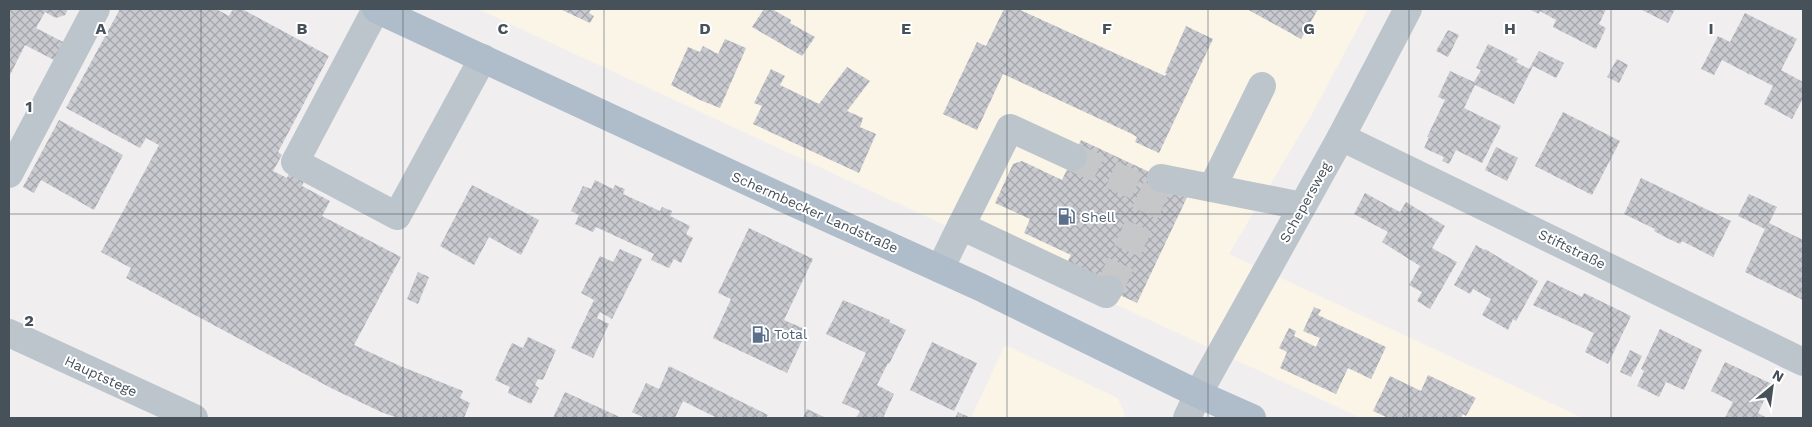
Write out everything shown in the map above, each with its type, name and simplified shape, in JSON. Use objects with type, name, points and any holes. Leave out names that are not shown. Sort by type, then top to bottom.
[{"type":"main road","name":"Schermbecker Landstraße","points":[[384,10],[772,193],[980,287],[1198,394],[1252,418]]},
{"type":"street","points":[[9,174],[96,9]]},
{"type":"street","name":"Schepersweg","points":[[1187,418],[1198,394],[1341,137],[1408,9]]},
{"type":"street","points":[[384,10],[295,162],[397,216],[483,58]]},
{"type":"street","points":[[1212,188],[1262,86]]},
{"type":"street","points":[[940,269],[1010,128],[1073,157]]},
{"type":"street","name":"Stiftstraße","points":[[1341,137],[1803,362]]},
{"type":"street","points":[[1161,178],[1302,206]]},
{"type":"street","points":[[962,226],[1106,294],[1109,289]]},
{"type":"street","name":"Hauptstege","points":[[9,333],[194,418]]},
{"type":"shaded area","points":[[478,9],[1368,9],[1311,116],[1229,254],[1583,418],[1361,418]]},
{"type":"shaded area","points":[[1005,345],[1118,398],[1126,418],[971,418]]},
{"type":"building","points":[[9,9],[68,9],[65,15],[56,18],[45,12],[36,28],[65,43],[56,61],[25,45],[9,77]]},
{"type":"building","points":[[120,9],[216,9],[229,16],[233,9],[242,9],[329,56],[278,152],[282,155],[273,171],[287,178],[290,171],[305,179],[302,186],[330,201],[322,216],[401,257],[354,345],[463,391],[460,398],[470,403],[464,418],[398,418],[381,412],[331,388],[126,278],[131,268],[101,252],[159,145],[146,138],[140,148],[66,108]]},
{"type":"building","points":[[560,9],[591,9],[589,13],[594,16],[590,23]]},
{"type":"building","points":[[764,9],[772,9],[791,20],[790,23],[815,37],[802,56],[752,27]]},
{"type":"building","points":[[1004,9],[1018,9],[1165,76],[1186,26],[1213,39],[1159,153],[1135,142],[1137,137],[1132,134],[1003,74],[977,130],[943,114],[977,42],[986,46]]},
{"type":"building","points":[[1247,9],[1318,9],[1301,39]]},
{"type":"building","points":[[1529,9],[1606,9],[1599,24],[1606,28],[1596,49],[1553,27],[1556,20],[1540,11],[1539,14]]},
{"type":"building","points":[[1640,9],[1675,9],[1668,23]]},
{"type":"building","points":[[1745,13],[1797,39],[1781,70],[1803,82],[1803,101],[1792,119],[1764,104],[1773,86],[1722,60],[1714,75],[1701,69],[1718,36],[1730,42]]},
{"type":"building","points":[[1448,30],[1459,35],[1448,57],[1436,51]]},
{"type":"building","points":[[725,39],[746,48],[720,108],[671,85],[688,47],[700,52],[703,46],[718,54]]},
{"type":"building","points":[[1488,44],[1518,59],[1516,62],[1529,69],[1539,51],[1564,63],[1556,78],[1533,66],[1514,104],[1475,85],[1464,108],[1501,126],[1482,163],[1456,150],[1449,164],[1442,161],[1444,157],[1424,148],[1429,137],[1427,137],[1445,100],[1438,97],[1450,71],[1474,82],[1481,70],[1476,68]]},
{"type":"building","points":[[1617,59],[1628,65],[1619,83],[1607,77]]},
{"type":"building","points":[[847,67],[870,81],[847,111],[863,118],[860,127],[876,134],[859,173],[753,124],[762,106],[754,103],[771,69],[785,76],[780,85],[819,104]]},
{"type":"building","points":[[1563,112],[1620,141],[1592,195],[1535,166]]},
{"type":"building","points":[[59,120],[123,155],[94,210],[41,180],[34,193],[23,187]]},
{"type":"building","points":[[1081,140],[1190,191],[1137,303],[1064,269],[1071,255],[1024,233],[1030,219],[995,203],[1013,164],[1022,161],[1062,180]]},
{"type":"building","points":[[1496,147],[1518,158],[1507,181],[1485,170]]},
{"type":"building","points":[[1641,178],[1731,221],[1713,257],[1682,241],[1680,244],[1667,238],[1654,231],[1655,229],[1624,214]]},
{"type":"building","points":[[595,180],[613,189],[615,185],[625,189],[623,194],[660,211],[662,207],[672,211],[670,216],[690,226],[686,234],[693,238],[681,263],[674,259],[669,268],[651,260],[654,254],[596,227],[593,232],[575,224],[579,215],[571,211],[583,186],[591,189]]},
{"type":"building","points":[[472,185],[539,220],[521,255],[489,237],[474,265],[440,246]]},
{"type":"building","points":[[1365,193],[1400,212],[1406,202],[1445,226],[1432,248],[1457,262],[1430,309],[1417,301],[1422,292],[1409,285],[1420,266],[1382,242],[1388,232],[1354,214]]},
{"type":"building","points":[[1749,194],[1777,207],[1769,223],[1803,240],[1803,300],[1745,272],[1765,229],[1738,216]]},
{"type":"building","points":[[749,228],[813,259],[784,320],[807,330],[787,373],[713,338],[731,299],[718,293]]},
{"type":"building","points":[[1476,245],[1538,281],[1516,321],[1513,319],[1508,330],[1482,315],[1491,299],[1473,289],[1470,294],[1454,285]]},
{"type":"building","points":[[620,249],[642,259],[612,319],[600,312],[597,318],[609,324],[593,358],[571,348],[594,300],[581,293],[600,256],[613,262]]},
{"type":"building","points":[[418,272],[429,277],[418,304],[407,299]]},
{"type":"building","points":[[1547,280],[1582,297],[1584,293],[1631,316],[1608,364],[1585,352],[1594,333],[1533,305]]},
{"type":"building","points":[[843,300],[890,320],[889,322],[906,330],[877,385],[894,394],[883,418],[856,418],[860,411],[842,403],[866,353],[826,334]]},
{"type":"building","points":[[1314,307],[1321,310],[1318,315],[1386,347],[1371,379],[1348,368],[1336,394],[1280,368],[1287,352],[1279,348],[1289,328],[1296,331],[1294,336],[1316,347],[1320,338],[1303,331]]},
{"type":"building","points":[[1660,329],[1702,350],[1684,390],[1666,382],[1659,397],[1637,386],[1644,371],[1641,369]]},
{"type":"building","points":[[528,337],[556,350],[543,380],[538,379],[535,385],[539,388],[531,404],[508,393],[510,387],[495,380],[512,343],[523,348]]},
{"type":"building","points":[[932,342],[977,363],[954,411],[910,390]]},
{"type":"building","points":[[1630,350],[1642,356],[1631,377],[1620,372]]},
{"type":"building","points":[[1725,362],[1772,384],[1758,413],[1767,418],[1725,418],[1733,402],[1711,391]]},
{"type":"building","points":[[669,366],[768,415],[766,418],[717,418],[683,401],[675,418],[645,418],[632,412],[646,383],[659,389]]},
{"type":"building","points":[[1428,375],[1476,398],[1466,416],[1463,414],[1461,418],[1388,418],[1373,411],[1390,376],[1421,391]]},
{"type":"building","points":[[565,392],[622,418],[553,418]]},
{"type":"building","points":[[807,409],[826,418],[803,418]]},
{"type":"building","points":[[958,412],[971,418],[955,418]]},
{"type":"tunnel","points":[[1073,157],[1154,194]]},
{"type":"tunnel","points":[[1109,289],[1161,178]]},
{"type":"place","name":"Shell","points":[[1067,217]]},
{"type":"place","name":"Total","points":[[760,334]]}]
